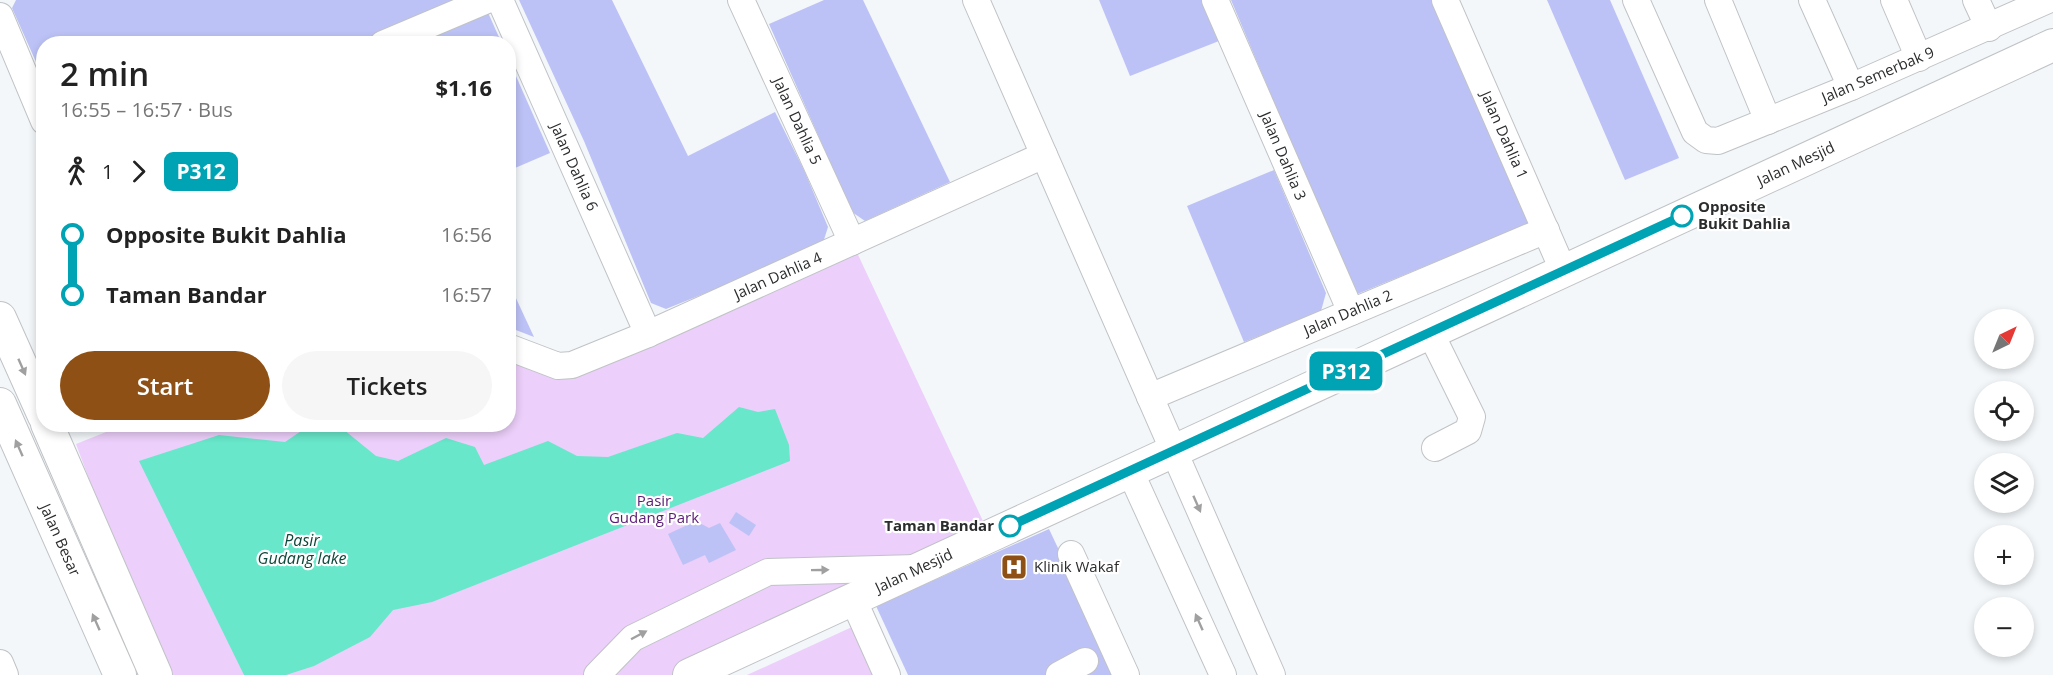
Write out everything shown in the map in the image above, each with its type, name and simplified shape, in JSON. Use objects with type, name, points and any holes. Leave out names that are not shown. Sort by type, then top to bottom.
[{"type":"main road","name":"Jalan Mesjid","points":[[689,675],[2053,45]]},
{"type":"main road","points":[[0,318],[36,398]]},
{"type":"main road","name":"Jalan Besar","points":[[0,404],[120,675]]},
{"type":"main road","points":[[50,432],[156,675]]},
{"type":"street","points":[[402,36],[487,0]]},
{"type":"street","name":"Jalan Dahlia 6","points":[[500,0],[516,36]]},
{"type":"street","name":"Jalan Dahlia 5","points":[[741,0],[852,242]]},
{"type":"street","points":[[976,0],[1272,675]]},
{"type":"street","name":"Jalan Dahlia 3","points":[[1215,0],[1351,312]]},
{"type":"street","name":"Jalan Dahlia 1","points":[[1445,0],[1563,270]]},
{"type":"street","name":"Jalan Semerbak 9","points":[[1636,0],[1695,132],[1706,140],[1718,141],[1919,58],[2048,0]]},
{"type":"street","points":[[1718,0],[1768,121]]},
{"type":"street","points":[[1812,0],[1851,87]]},
{"type":"street","points":[[1894,0],[1919,58]]},
{"type":"street","points":[[1976,0],[1989,28]]},
{"type":"street","points":[[0,16],[36,102]]},
{"type":"street","name":"Jalan Dahlia 6","points":[[516,36],[648,334]]},
{"type":"street","name":"Jalan Dahlia 4","points":[[516,350],[567,367],[648,334],[1044,155]]},
{"type":"street","name":"Jalan Dahlia 2","points":[[1150,397],[1546,230]]},
{"type":"street","points":[[1430,332],[1472,417],[1468,431],[1434,448]]},
{"type":"street","points":[[1130,471],[1223,675]]},
{"type":"street","points":[[1071,554],[1126,675]]},
{"type":"street","points":[[597,675],[633,638],[768,572],[921,568]]},
{"type":"street","points":[[853,599],[887,675]]},
{"type":"street","points":[[1059,675],[1085,661]]},
{"type":"street","points":[[0,663],[5,675]]},
{"type":"green space","name":"Pasir Gudang Park","points":[[852,242],[990,536],[689,675],[162,675],[76,444],[106,432],[516,432],[516,353],[558,366]]},
{"type":"green space","points":[[852,627],[873,675],[747,675]]},
{"type":"water","name":"Pasir Gudang lake","points":[[739,407],[758,412],[775,409],[789,445],[790,461],[432,602],[393,610],[370,637],[314,666],[286,675],[244,675],[139,461],[219,435],[285,442],[300,432],[347,432],[376,456],[398,461],[446,438],[475,447],[484,465],[548,441],[577,456],[608,457],[677,433],[703,438]]},
{"type":"building","points":[[16,0],[461,0],[376,36],[36,36],[36,62],[12,8]]},
{"type":"building","points":[[519,0],[612,0],[688,156],[775,112],[804,170],[828,227],[822,246],[666,309],[651,303],[584,141]]},
{"type":"building","points":[[824,0],[863,0],[950,182],[865,221],[852,212],[769,24]]},
{"type":"building","points":[[1099,0],[1203,0],[1219,41],[1130,76]]},
{"type":"building","points":[[1231,0],[1440,0],[1540,219],[1355,295]]},
{"type":"building","points":[[1547,0],[1610,0],[1679,158],[1625,180]]},
{"type":"building","points":[[486,8],[498,36],[424,36]]},
{"type":"building","points":[[516,76],[550,153],[516,168]]},
{"type":"building","points":[[1274,170],[1326,293],[1321,311],[1244,342],[1187,206]]},
{"type":"building","points":[[516,298],[534,337],[516,330]]},
{"type":"building","points":[[736,512],[756,525],[749,536],[729,523]]},
{"type":"building","points":[[696,521],[709,528],[720,523],[736,550],[709,563],[705,555],[683,565],[668,534]]},
{"type":"building","name":"Klinik Wakaf","points":[[1049,529],[1118,675],[908,675],[876,606]]},
{"type":"bus line","name":"P312","points":[[1010,526],[1682,216]]},
{"type":"place","name":"Opposite Bukit Dahlia","points":[[1682,216]]},
{"type":"place","name":"Taman Bandar","points":[[1010,526]]},
{"type":"place","name":"Klinik Wakaf","points":[[1014,567]]}]
